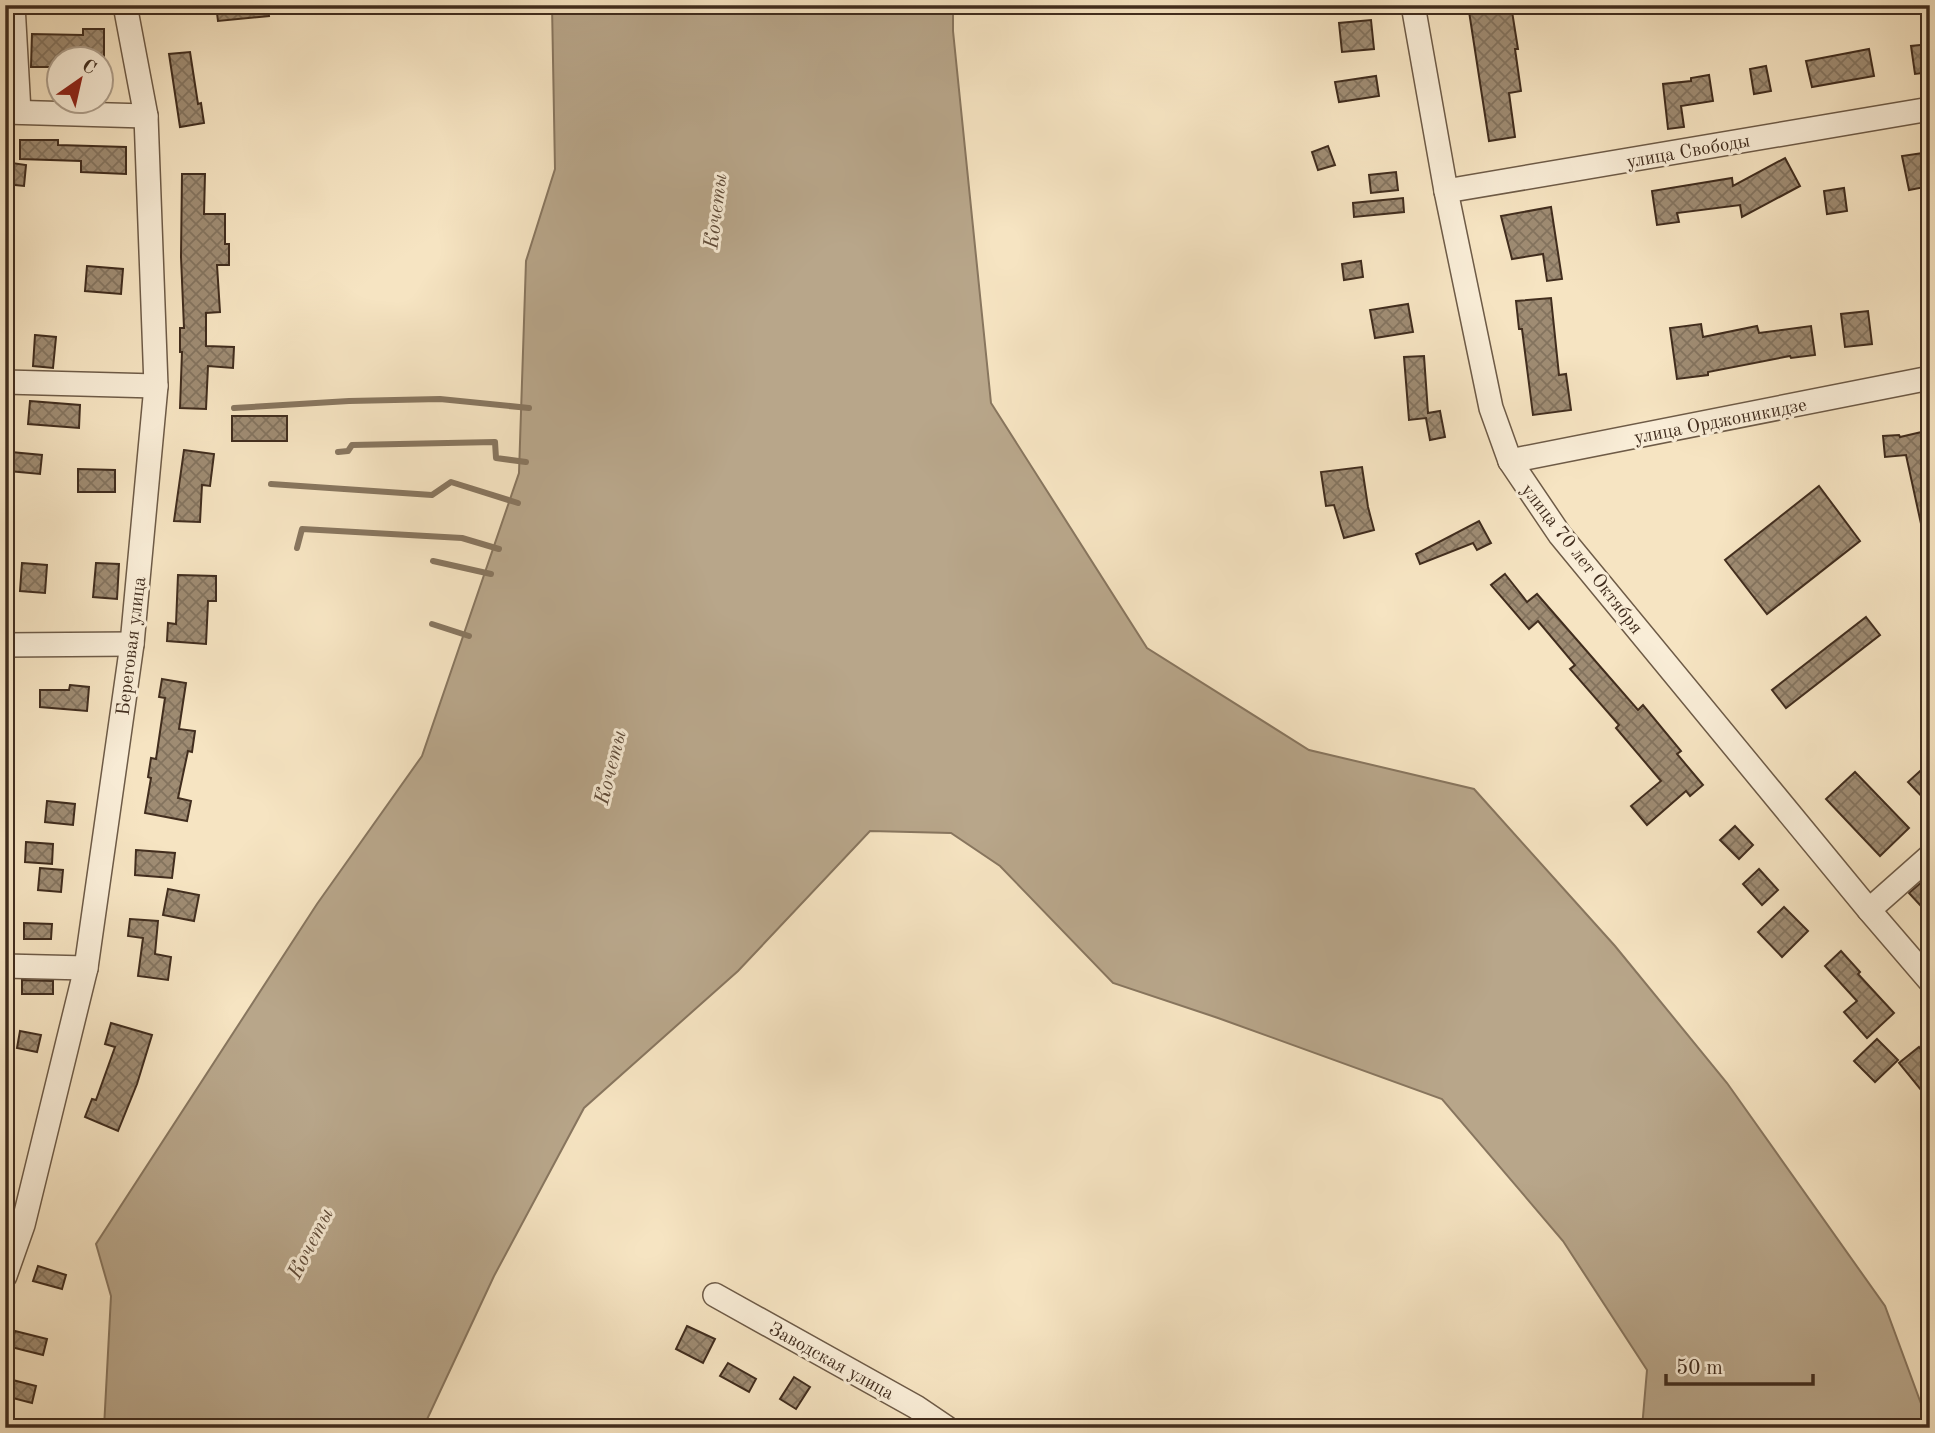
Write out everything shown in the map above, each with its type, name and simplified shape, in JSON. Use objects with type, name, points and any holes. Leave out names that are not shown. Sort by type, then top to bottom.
[{"type":"street","points":[[13,5],[12,112],[146,116]]},
{"type":"street","name":"Береговая улица","points":[[5,1276],[14,1225],[86,968],[132,644],[156,386],[146,116],[125,5]]},
{"type":"street","name":"улица 70 лет Октября","points":[[1413,5],[1446,191],[1491,408],[1510,461],[1560,535],[1869,911],[1930,981]]},
{"type":"street","name":"улица Свободы","points":[[1446,191],[1930,109]]},
{"type":"street","name":"улица Орджоникидзе","points":[[1510,461],[1930,378]]},
{"type":"street","points":[[5,382],[156,386]]},
{"type":"street","points":[[5,645],[132,644]]},
{"type":"street","points":[[1869,911],[1930,856]]},
{"type":"street","points":[[5,966],[86,968]]},
{"type":"street","name":"Заводская улица","points":[[715,1295],[916,1407],[947,1428]]},
{"type":"water","name":"Кочеты","points":[[552,5],[953,5],[953,31],[991,403],[1147,648],[1309,750],[1474,789],[1615,946],[1727,1083],[1885,1306],[1930,1428],[1642,1428],[1647,1370],[1563,1241],[1442,1099],[1113,983],[1000,866],[951,833],[870,831],[738,971],[584,1108],[494,1276],[423,1428],[104,1428],[111,1296],[96,1244],[317,904],[422,756],[519,473],[526,261],[555,169]]},
{"type":"building","points":[[216,5],[268,5],[269,16],[218,21]]},
{"type":"building","points":[[1468,5],[1511,5],[1521,91],[1509,93],[1515,137],[1489,141]]},
{"type":"building","points":[[1371,20],[1374,49],[1342,52],[1339,23]]},
{"type":"building","points":[[83,29],[104,29],[104,46],[46,46],[46,67],[31,67],[32,34],[83,35]]},
{"type":"building","points":[[1930,44],[1930,72],[1915,74],[1911,46]]},
{"type":"building","points":[[1869,49],[1874,76],[1812,87],[1806,61]]},
{"type":"building","points":[[190,52],[198,104],[201,103],[204,123],[180,127],[169,54]]},
{"type":"building","points":[[1766,66],[1771,91],[1754,94],[1750,69]]},
{"type":"building","points":[[1709,75],[1713,101],[1681,106],[1684,127],[1668,129],[1663,84],[1691,81],[1691,78]]},
{"type":"building","points":[[1376,76],[1379,96],[1339,102],[1335,82]]},
{"type":"building","points":[[20,140],[58,140],[58,145],[126,147],[126,174],[81,172],[81,161],[20,159]]},
{"type":"building","points":[[1328,146],[1335,165],[1318,170],[1312,152]]},
{"type":"building","points":[[1930,152],[1930,186],[1909,190],[1902,156]]},
{"type":"building","points":[[1785,158],[1800,186],[1742,217],[1740,205],[1677,213],[1679,222],[1657,225],[1652,191],[1732,178],[1733,186]]},
{"type":"building","points":[[5,162],[26,165],[24,186],[5,184]]},
{"type":"building","points":[[1396,172],[1398,190],[1371,193],[1369,175]]},
{"type":"building","points":[[182,174],[205,174],[204,214],[225,214],[225,244],[229,244],[229,265],[217,265],[220,312],[206,313],[206,346],[234,347],[233,368],[208,366],[206,409],[180,408],[180,328],[184,328]]},
{"type":"building","points":[[1844,188],[1847,211],[1827,214],[1824,191]]},
{"type":"building","points":[[1403,198],[1404,212],[1354,217],[1353,203]]},
{"type":"building","points":[[1551,207],[1562,279],[1547,281],[1543,254],[1512,259],[1501,216]]},
{"type":"building","points":[[1361,261],[1363,277],[1344,280],[1342,264]]},
{"type":"building","points":[[87,266],[123,269],[121,294],[85,291]]},
{"type":"building","points":[[1551,298],[1559,375],[1566,374],[1571,410],[1533,415],[1516,301]]},
{"type":"building","points":[[1408,304],[1413,332],[1375,338],[1370,310]]},
{"type":"building","points":[[1868,311],[1872,344],[1845,347],[1841,314]]},
{"type":"building","points":[[1701,324],[1703,337],[1757,326],[1759,333],[1811,326],[1815,355],[1790,356],[1708,372],[1708,375],[1677,379],[1670,328]]},
{"type":"building","points":[[35,335],[56,337],[53,368],[33,366]]},
{"type":"building","points":[[1424,356],[1428,413],[1440,411],[1445,437],[1430,440],[1426,418],[1409,420],[1404,357]]},
{"type":"building","points":[[30,401],[80,405],[79,428],[28,424]]},
{"type":"building","points":[[232,416],[287,416],[287,441],[232,441]]},
{"type":"building","points":[[1930,430],[1930,532],[1923,533],[1906,455],[1885,457],[1883,436],[1900,437]]},
{"type":"building","points":[[184,450],[214,454],[210,486],[202,485],[200,522],[174,521]]},
{"type":"building","points":[[11,452],[42,455],[40,474],[9,471]]},
{"type":"building","points":[[1362,467],[1374,530],[1344,538],[1334,505],[1326,506],[1321,472]]},
{"type":"building","points":[[78,469],[115,470],[115,492],[78,492]]},
{"type":"building","points":[[1819,486],[1860,541],[1767,614],[1725,560]]},
{"type":"building","points":[[1479,521],[1491,543],[1477,550],[1473,543],[1420,564],[1416,554]]},
{"type":"building","points":[[22,563],[47,565],[45,593],[20,591]]},
{"type":"building","points":[[96,563],[119,564],[117,599],[93,597]]},
{"type":"building","points":[[1505,574],[1527,602],[1537,594],[1638,710],[1643,705],[1681,751],[1677,754],[1703,785],[1690,796],[1686,791],[1647,825],[1631,806],[1661,781],[1616,728],[1619,725],[1570,669],[1575,665],[1538,621],[1529,629],[1491,585]]},
{"type":"building","points":[[178,575],[216,576],[216,601],[208,601],[206,644],[167,641],[168,623],[176,624]]},
{"type":"building","points":[[1866,617],[1880,635],[1786,708],[1772,690]]},
{"type":"building","points":[[162,679],[186,683],[179,729],[195,731],[192,752],[188,751],[178,798],[191,801],[187,821],[145,813],[151,778],[148,777],[151,758],[156,759],[165,698],[159,697]]},
{"type":"building","points":[[70,685],[89,687],[87,711],[40,707],[40,690],[69,690]]},
{"type":"building","points":[[1930,762],[1930,805],[1908,782]]},
{"type":"building","points":[[1855,772],[1909,828],[1880,856],[1826,799]]},
{"type":"building","points":[[47,801],[75,804],[73,825],[45,822]]},
{"type":"building","points":[[1735,826],[1753,845],[1739,859],[1720,840]]},
{"type":"building","points":[[26,842],[53,844],[52,864],[25,862]]},
{"type":"building","points":[[136,850],[175,853],[172,878],[135,875]]},
{"type":"building","points":[[40,868],[63,870],[61,892],[38,890]]},
{"type":"building","points":[[1759,869],[1778,890],[1762,905],[1743,884]]},
{"type":"building","points":[[1930,875],[1930,898],[1921,906],[1909,893]]},
{"type":"building","points":[[168,889],[199,895],[194,921],[163,915]]},
{"type":"building","points":[[1784,907],[1808,931],[1782,957],[1758,932]]},
{"type":"building","points":[[130,919],[158,921],[155,954],[171,957],[168,980],[138,976],[143,938],[128,936]]},
{"type":"building","points":[[24,923],[52,924],[51,939],[24,939]]},
{"type":"building","points":[[1841,951],[1894,1013],[1867,1038],[1844,1012],[1857,1001],[1825,966]]},
{"type":"building","points":[[22,980],[53,981],[53,994],[22,994]]},
{"type":"building","points":[[111,1023],[152,1035],[137,1084],[118,1131],[85,1117],[92,1099],[96,1100],[115,1047],[105,1044]]},
{"type":"building","points":[[20,1031],[41,1035],[37,1052],[17,1048]]},
{"type":"building","points":[[1877,1039],[1898,1060],[1875,1082],[1854,1061]]},
{"type":"building","points":[[1919,1047],[1930,1060],[1930,1101],[1899,1063]]},
{"type":"building","points":[[38,1266],[66,1275],[62,1289],[33,1281]]},
{"type":"building","points":[[687,1326],[715,1339],[703,1363],[676,1349]]},
{"type":"building","points":[[15,1331],[47,1339],[43,1355],[11,1347]]},
{"type":"building","points":[[728,1363],[756,1379],[749,1392],[720,1376]]},
{"type":"building","points":[[794,1377],[810,1387],[796,1409],[780,1399]]},
{"type":"building","points":[[5,1378],[36,1386],[32,1403],[5,1396]]},
{"type":"waterway","points":[[234,408],[440,399],[529,408]]},
{"type":"waterway","points":[[338,452],[348,451],[352,445],[495,442],[496,458],[526,462]]},
{"type":"waterway","points":[[271,484],[432,495],[451,482],[518,503]]},
{"type":"waterway","points":[[297,548],[302,529],[462,538],[499,549]]},
{"type":"waterway","points":[[433,561],[491,574]]},
{"type":"waterway","points":[[432,624],[469,636]]}]
